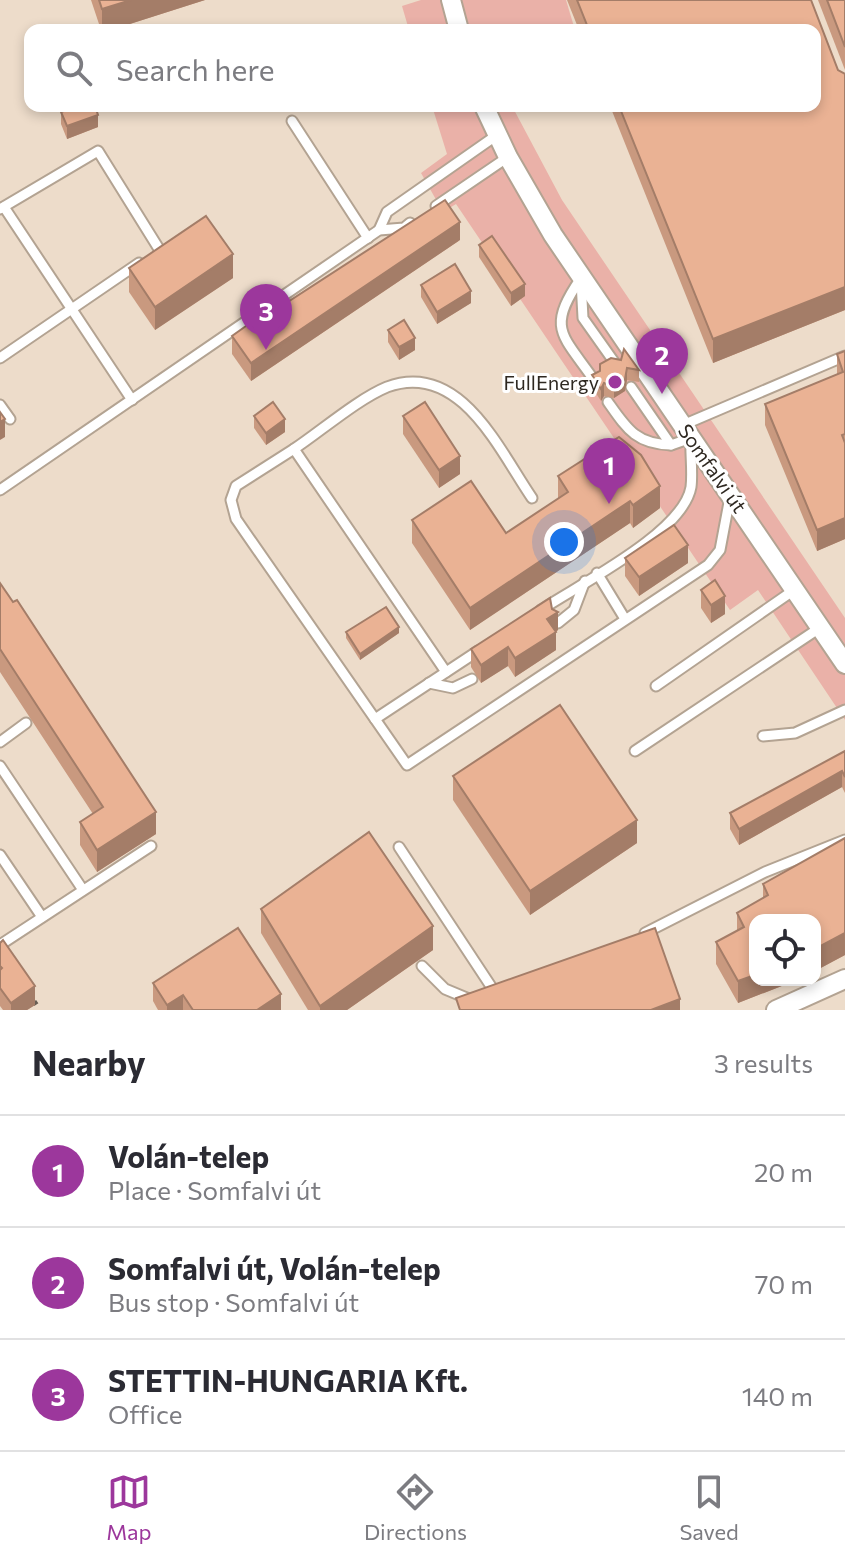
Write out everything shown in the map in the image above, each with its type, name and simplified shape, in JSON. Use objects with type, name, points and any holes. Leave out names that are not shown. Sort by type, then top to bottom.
[{"type":"street","points":[[451,0],[457,24]]},
{"type":"street","name":"Somfalvi út","points":[[487,112],[508,157],[581,278],[797,588],[845,664]]},
{"type":"street","points":[[776,1010],[845,979]]},
{"type":"lane","points":[[292,121],[368,238]]},
{"type":"lane","points":[[0,490],[368,238],[379,230],[387,212],[497,135]]},
{"type":"lane","points":[[132,400],[2,208],[98,151],[159,249]]},
{"type":"lane","points":[[379,230],[404,228],[508,157]]},
{"type":"lane","points":[[0,358],[171,241]]},
{"type":"lane","points":[[581,278],[583,318],[617,366]]},
{"type":"lane","points":[[581,278],[561,307],[560,324],[567,342],[594,380]]},
{"type":"lane","points":[[608,402],[627,429],[649,445],[671,445],[687,431],[845,356]]},
{"type":"lane","points":[[532,498],[467,404],[429,385],[408,382],[385,388],[236,486],[231,500],[236,519],[407,765],[708,565],[720,550],[731,493]]},
{"type":"lane","points":[[631,387],[671,445]]},
{"type":"lane","points":[[0,405],[10,419]]},
{"type":"lane","points":[[535,614],[663,532],[676,518],[692,485],[687,431]]},
{"type":"lane","points":[[294,449],[446,672]]},
{"type":"lane","points":[[597,573],[625,619]]},
{"type":"lane","points":[[558,623],[574,610],[585,581]]},
{"type":"lane","points":[[656,686],[797,588]]},
{"type":"lane","points":[[635,751],[821,627]]},
{"type":"lane","points":[[375,719],[484,647]]},
{"type":"lane","points":[[429,683],[443,689],[472,679]]},
{"type":"lane","points":[[763,736],[795,733],[845,710]]},
{"type":"lane","points":[[0,742],[26,723]]},
{"type":"lane","points":[[0,766],[83,890]]},
{"type":"lane","points":[[629,941],[765,872],[845,840]]},
{"type":"lane","points":[[0,945],[151,846]]},
{"type":"lane","points":[[399,847],[485,1001]]},
{"type":"lane","points":[[0,855],[42,917]]},
{"type":"lane","points":[[422,966],[433,980],[457,996],[485,1001]]},
{"type":"lane","points":[[462,1010],[511,992]]},
{"type":"shaded area","points":[[421,0],[566,0],[573,24],[407,24],[402,6]]},
{"type":"shaded area","points":[[434,112],[515,112],[562,200],[845,618],[845,720],[758,590],[730,610],[456,204],[443,212],[421,173],[447,154]]},
{"type":"building","points":[[99,0],[131,0],[102,9]]},
{"type":"building","points":[[577,0],[811,0],[820,24],[587,24]]},
{"type":"building","points":[[827,0],[845,0],[845,47]]},
{"type":"building","points":[[821,26],[838,70],[845,74],[845,287],[713,339],[621,112],[821,112]]},
{"type":"building","points":[[61,112],[97,112],[98,115],[67,126]]},
{"type":"building","points":[[445,200],[460,222],[251,363],[232,336],[281,301],[283,305]]},
{"type":"building","points":[[206,216],[233,254],[155,307],[129,268]]},
{"type":"building","points":[[492,236],[525,284],[511,293],[479,245]]},
{"type":"building","points":[[455,264],[471,291],[437,312],[421,285]]},
{"type":"building","points":[[404,320],[415,338],[399,347],[388,330]]},
{"type":"building","points":[[624,349],[639,370],[627,368],[625,379],[614,386],[604,383],[601,389],[592,375],[600,371],[600,364],[611,358],[621,360]]},
{"type":"building","points":[[845,351],[845,434],[842,435],[845,443],[845,518],[817,530],[765,404],[843,372],[837,354]]},
{"type":"building","points":[[273,402],[285,419],[266,433],[254,416]]},
{"type":"building","points":[[425,402],[460,456],[439,470],[403,416]]},
{"type":"building","points":[[619,437],[641,455],[660,486],[633,505],[630,501],[470,608],[412,520],[471,481],[506,533],[568,492],[558,476]]},
{"type":"building","points":[[674,525],[688,545],[639,577],[625,558]]},
{"type":"building","points":[[715,580],[725,596],[711,605],[701,590]]},
{"type":"building","points":[[0,583],[13,602],[17,600],[156,812],[97,850],[80,822],[103,807],[0,649]]},
{"type":"building","points":[[550,598],[552,609],[558,612],[547,619],[556,632],[515,658],[508,647],[481,665],[471,649]]},
{"type":"building","points":[[386,607],[399,627],[360,654],[346,632]]},
{"type":"building","points":[[560,705],[637,820],[530,891],[453,776]]},
{"type":"building","points":[[845,751],[845,777],[842,771],[739,829],[730,813]]},
{"type":"building","points":[[369,832],[433,926],[320,1006],[261,909]]},
{"type":"building","points":[[845,838],[845,933],[821,946],[821,914],[749,914],[749,977],[738,981],[716,942],[744,927],[737,913],[768,895],[763,884]]},
{"type":"building","points":[[238,928],[281,994],[257,1010],[193,1010],[183,995],[167,1005],[153,983]]},
{"type":"building","points":[[655,928],[680,999],[651,1010],[460,1010],[456,998]]},
{"type":"building","points":[[3,940],[35,986],[11,1003],[0,988],[0,943]]},
{"type":"railway","points":[[0,952],[40,1010]]},
{"type":"place","name":"STETTIN-HUNGARIA Kft.","points":[[266,350]]},
{"type":"place","name":"FullEnergy","points":[[615,382]]},
{"type":"place","name":"Somfalvi út, Volán-telep","points":[[662,394]]},
{"type":"place","name":"Volán-telep","points":[[609,504]]}]
